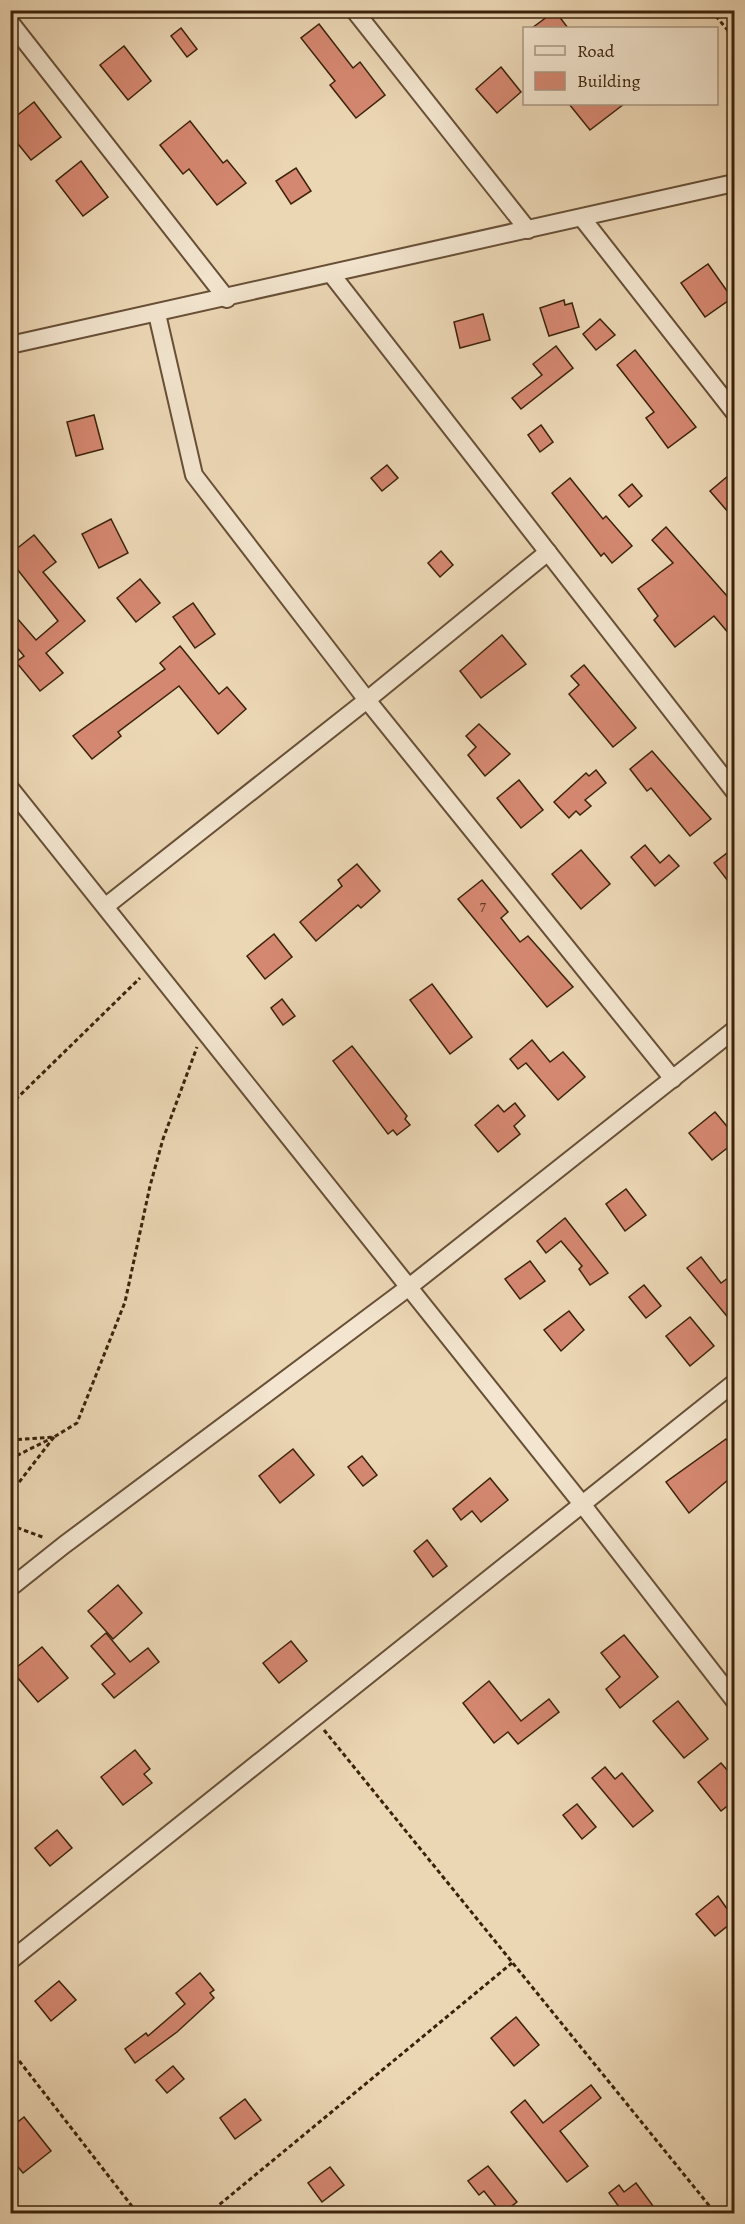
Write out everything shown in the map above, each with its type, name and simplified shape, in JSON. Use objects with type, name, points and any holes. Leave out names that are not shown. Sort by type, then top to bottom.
[{"type":"street","points":[[354,10],[528,230]]},
{"type":"street","points":[[10,22],[227,298]]},
{"type":"street","points":[[10,345],[332,275],[735,183]]},
{"type":"street","points":[[582,218],[735,412]]},
{"type":"street","points":[[332,275],[735,791]]},
{"type":"street","points":[[157,314],[194,475],[367,700],[673,1079]]},
{"type":"street","points":[[105,906],[367,700],[548,552]]},
{"type":"street","points":[[10,788],[206,1031],[735,1700]]},
{"type":"street","points":[[10,1588],[64,1545],[409,1287],[735,1030]]},
{"type":"street","points":[[10,1962],[735,1383]]},
{"type":"path","points":[[711,10],[735,38]]},
{"type":"path","points":[[10,1105],[153,965]]},
{"type":"path","points":[[10,1459],[77,1423],[125,1302],[150,1186],[163,1139],[196,1048],[206,1031]]},
{"type":"path","points":[[10,1440],[54,1437]]},
{"type":"path","points":[[10,1494],[54,1437]]},
{"type":"path","points":[[10,1525],[64,1545]]},
{"type":"path","points":[[315,1718],[716,2214]]},
{"type":"path","points":[[208,2214],[513,1962]]},
{"type":"path","points":[[10,2049],[138,2214]]},
{"type":"building","points":[[555,11],[567,27],[533,27]]},
{"type":"building","points":[[319,24],[353,68],[360,62],[385,95],[356,118],[330,85],[335,81],[301,38]]},
{"type":"building","points":[[181,28],[197,49],[187,57],[171,36]]},
{"type":"building","points":[[124,46],[151,81],[128,100],[100,65]]},
{"type":"building","points":[[501,67],[521,92],[497,113],[476,89]]},
{"type":"building","points":[[34,102],[61,137],[31,160],[10,134],[10,121]]},
{"type":"building","points":[[570,105],[623,105],[590,130]]},
{"type":"building","points":[[190,121],[223,163],[227,160],[246,183],[217,205],[189,169],[183,174],[160,145]]},
{"type":"building","points":[[81,161],[108,197],[83,216],[56,181]]},
{"type":"building","points":[[296,168],[311,191],[291,204],[276,181]]},
{"type":"building","points":[[708,264],[732,298],[705,317],[681,283]]},
{"type":"building","points":[[564,300],[565,305],[572,303],[579,327],[549,336],[540,308]]},
{"type":"building","points":[[483,314],[490,340],[460,348],[454,322]]},
{"type":"building","points":[[600,319],[615,335],[596,350],[583,334]]},
{"type":"building","points":[[556,346],[573,368],[521,409],[512,398],[542,375],[533,364]]},
{"type":"building","points":[[635,350],[696,427],[668,448],[646,418],[654,412],[617,365]]},
{"type":"building","points":[[94,415],[103,449],[76,456],[67,422]]},
{"type":"building","points":[[541,425],[553,442],[540,452],[528,435]]},
{"type":"building","points":[[387,465],[398,478],[382,491],[371,478]]},
{"type":"building","points":[[735,470],[735,520],[710,491]]},
{"type":"building","points":[[570,478],[603,519],[606,516],[632,546],[612,563],[604,553],[601,556],[552,493]]},
{"type":"building","points":[[632,484],[642,496],[629,507],[619,495]]},
{"type":"building","points":[[111,519],[128,553],[99,568],[82,534]]},
{"type":"building","points":[[666,527],[735,605],[735,641],[714,616],[675,647],[654,620],[658,616],[638,589],[673,563],[652,540]]},
{"type":"building","points":[[34,535],[56,562],[43,572],[85,621],[46,653],[63,673],[40,691],[16,662],[24,656],[10,639],[10,610],[36,640],[58,621],[10,560],[10,554]]},
{"type":"building","points":[[441,551],[453,565],[440,577],[428,563]]},
{"type":"building","points":[[140,579],[160,603],[136,622],[117,598]]},
{"type":"building","points":[[193,603],[215,634],[195,648],[173,617]]},
{"type":"building","points":[[502,635],[526,664],[481,698],[460,671]]},
{"type":"building","points":[[180,646],[219,694],[227,687],[246,709],[218,734],[179,686],[118,732],[121,736],[92,759],[73,736],[165,669],[160,663]]},
{"type":"building","points":[[584,665],[636,728],[613,747],[569,694],[579,685],[571,676]]},
{"type":"building","points":[[479,724],[510,754],[485,776],[468,755],[476,747],[466,736]]},
{"type":"building","points":[[652,751],[711,819],[690,836],[651,788],[647,791],[630,769]]},
{"type":"building","points":[[596,770],[606,783],[585,800],[591,806],[580,815],[576,811],[569,818],[554,802],[586,773],[589,776]]},
{"type":"building","points":[[519,780],[543,810],[521,828],[497,798]]},
{"type":"building","points":[[645,845],[660,863],[669,855],[679,866],[655,886],[631,857]]},
{"type":"building","points":[[735,847],[735,890],[714,863]]},
{"type":"building","points":[[581,850],[610,884],[581,909],[552,874]]},
{"type":"building","points":[[357,864],[380,891],[361,908],[358,905],[316,941],[300,922],[342,886],[338,880]]},
{"type":"building","points":[[482,880],[508,912],[501,918],[520,942],[528,936],[573,987],[547,1007],[458,899]]},
{"type":"building","points":[[274,934],[292,957],[265,979],[247,956]]},
{"type":"building","points":[[432,984],[472,1037],[450,1054],[410,1000]]},
{"type":"building","points":[[282,999],[295,1016],[283,1025],[271,1008]]},
{"type":"building","points":[[532,1040],[550,1062],[563,1052],[585,1077],[558,1100],[526,1063],[518,1069],[510,1059]]},
{"type":"building","points":[[352,1046],[407,1116],[405,1119],[410,1125],[397,1135],[393,1130],[388,1134],[333,1061]]},
{"type":"building","points":[[515,1103],[525,1116],[514,1126],[520,1134],[498,1152],[475,1125],[498,1105],[504,1112]]},
{"type":"building","points":[[715,1112],[735,1136],[735,1142],[712,1160],[689,1133]]},
{"type":"building","points":[[626,1189],[646,1215],[625,1231],[606,1204]]},
{"type":"building","points":[[565,1218],[608,1273],[590,1285],[579,1269],[582,1266],[561,1241],[546,1253],[537,1241]]},
{"type":"building","points":[[701,1257],[721,1283],[735,1273],[735,1326],[687,1268]]},
{"type":"building","points":[[530,1261],[545,1281],[520,1299],[505,1279]]},
{"type":"building","points":[[644,1285],[661,1306],[646,1318],[629,1297]]},
{"type":"building","points":[[569,1311],[584,1330],[561,1351],[544,1330]]},
{"type":"building","points":[[690,1317],[714,1346],[690,1366],[666,1336]]},
{"type":"building","points":[[726,1439],[735,1451],[735,1474],[689,1513],[666,1482]]},
{"type":"building","points":[[293,1449],[314,1475],[280,1503],[259,1476]]},
{"type":"building","points":[[362,1456],[377,1475],[363,1486],[348,1467]]},
{"type":"building","points":[[490,1478],[508,1500],[481,1522],[472,1511],[461,1520],[453,1509]]},
{"type":"building","points":[[427,1540],[447,1566],[433,1577],[414,1551]]},
{"type":"building","points":[[118,1585],[142,1613],[113,1639],[88,1611]]},
{"type":"building","points":[[106,1633],[130,1662],[148,1648],[159,1662],[114,1698],[102,1684],[115,1674],[91,1646]]},
{"type":"building","points":[[624,1635],[658,1677],[620,1708],[606,1689],[620,1677],[601,1653]]},
{"type":"building","points":[[291,1641],[307,1661],[279,1683],[263,1663]]},
{"type":"building","points":[[42,1647],[68,1678],[38,1702],[12,1671]]},
{"type":"building","points":[[489,1681],[521,1721],[549,1699],[559,1712],[518,1744],[508,1732],[494,1743],[463,1703]]},
{"type":"building","points":[[678,1701],[708,1739],[684,1758],[653,1721]]},
{"type":"building","points":[[135,1750],[150,1769],[144,1774],[152,1783],[123,1805],[101,1777]]},
{"type":"building","points":[[721,1763],[735,1779],[735,1800],[721,1811],[698,1782]]},
{"type":"building","points":[[605,1767],[615,1779],[622,1773],[653,1811],[633,1827],[592,1778]]},
{"type":"building","points":[[577,1804],[596,1827],[582,1839],[563,1815]]},
{"type":"building","points":[[57,1830],[72,1848],[50,1866],[35,1848]]},
{"type":"building","points":[[718,1896],[735,1920],[715,1936],[696,1914]]},
{"type":"building","points":[[200,1973],[214,1990],[210,1993],[214,1998],[177,2032],[135,2063],[125,2049],[146,2033],[148,2036],[185,2004],[176,1993]]},
{"type":"building","points":[[59,1981],[76,2000],[51,2021],[35,2001]]},
{"type":"building","points":[[516,2017],[539,2045],[514,2066],[491,2038]]},
{"type":"building","points":[[173,2066],[184,2079],[167,2093],[156,2080]]},
{"type":"building","points":[[591,2085],[601,2098],[560,2131],[588,2166],[567,2182],[511,2112],[525,2100],[543,2123]]},
{"type":"building","points":[[245,2099],[261,2120],[235,2139],[220,2118]]},
{"type":"building","points":[[24,2117],[51,2151],[23,2173],[10,2157],[10,2128]]},
{"type":"building","points":[[488,2166],[517,2202],[512,2206],[518,2214],[502,2214],[484,2191],[479,2195],[468,2181]]},
{"type":"building","points":[[330,2167],[344,2185],[322,2202],[308,2183]]},
{"type":"building","points":[[636,2183],[659,2214],[624,2214],[609,2193],[619,2185],[624,2192]]}]
